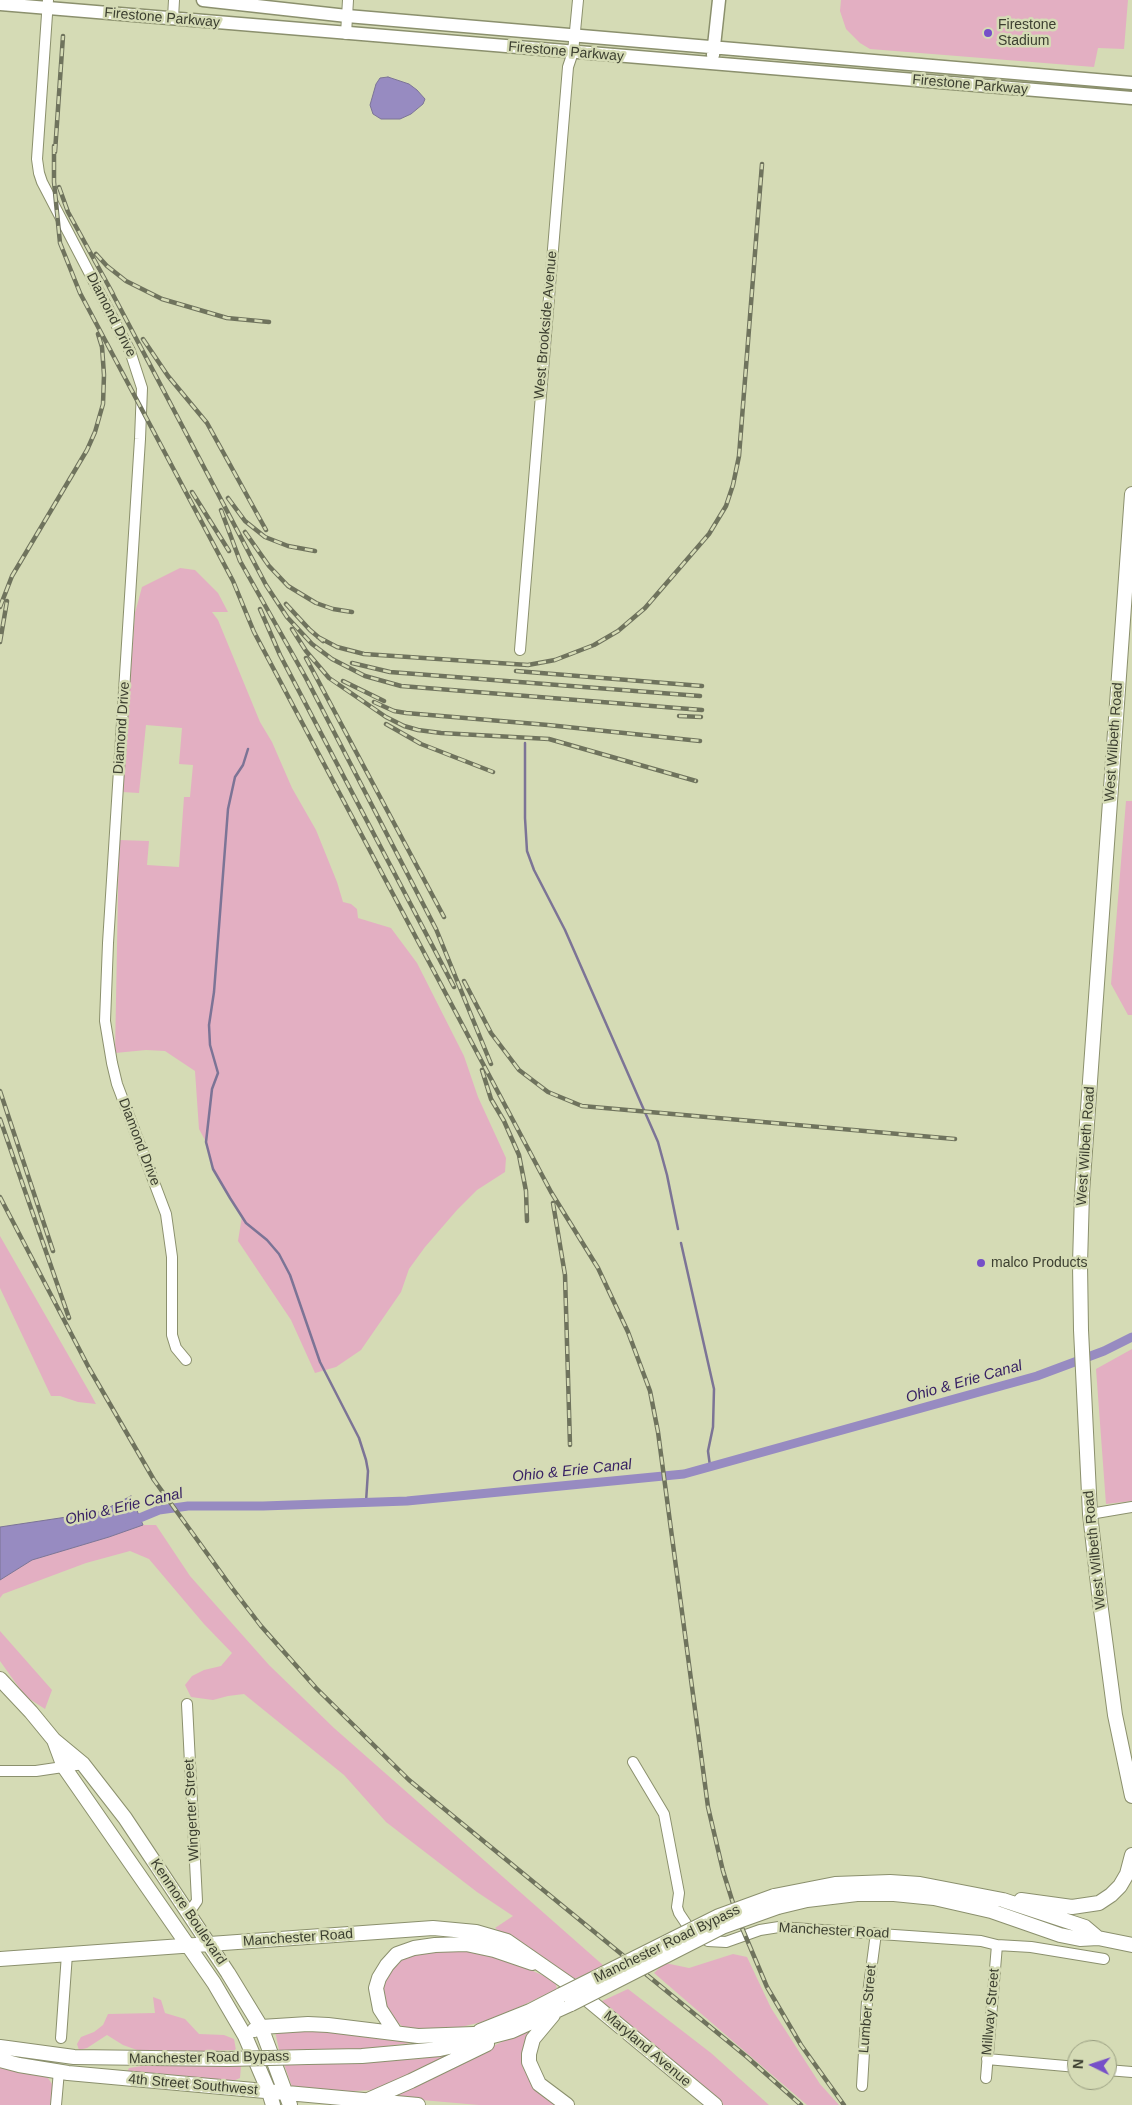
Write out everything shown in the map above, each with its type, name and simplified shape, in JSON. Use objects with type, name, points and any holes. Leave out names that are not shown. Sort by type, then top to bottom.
[{"type":"main road","name":"West Wilbeth Road","points":[[1132,494],[1082,1193],[1080,1264],[1081,1332],[1090,1514],[1115,1715],[1132,1796]]},
{"type":"main road","name":"Kenmore Boulevard","points":[[0,1680],[31,1712],[54,1740],[83,1764],[125,1818],[210,1945],[261,2027],[288,2099]]},
{"type":"main road","name":"Kenmore Boulevard","points":[[54,1740],[64,1767],[214,1983],[245,2036],[271,2098]]},
{"type":"main road","points":[[1003,1900],[1043,1902],[1072,1907],[1094,1905],[1111,1895],[1120,1886],[1127,1874],[1132,1855]]},
{"type":"main road","name":"Manchester Road Bypass","points":[[418,2050],[474,2034],[530,2011],[571,1997],[719,1916],[776,1902],[835,1884],[890,1882],[944,1888],[1003,1900],[1085,1927],[1098,1938]]},
{"type":"main road","name":"Manchester Road Bypass","points":[[776,1902],[843,1895],[905,1895],[946,1900],[974,1906],[1060,1935],[1080,1939],[1098,1938],[1132,1945]]},
{"type":"main road","name":"Manchester Road","points":[[0,1959],[446,1928],[476,1932],[508,1941],[545,1967],[571,1997]]},
{"type":"main road","points":[[395,2032],[380,2009],[376,1998],[377,1983],[391,1960],[409,1949],[435,1945],[466,1944],[494,1950],[545,1967]]},
{"type":"main road","name":"Manchester Road Bypass","points":[[0,2047],[74,2057],[228,2059],[362,2056],[458,2045],[512,2031],[557,2010],[571,1997]]},
{"type":"main road","name":"Maryland Avenue","points":[[571,1997],[715,2105]]},
{"type":"main road","points":[[557,2010],[533,2039],[529,2062],[539,2084],[567,2105]]},
{"type":"main road","points":[[245,2036],[261,2027],[308,2024],[418,2036],[474,2034]]},
{"type":"main road","points":[[368,2100],[411,2082],[512,2031]]},
{"type":"main road","name":"4th Street Southwest","points":[[0,2060],[59,2071],[271,2098],[368,2100],[418,2105]]},
{"type":"street","points":[[173,18],[174,0]]},
{"type":"street","name":"Firestone Parkway","points":[[203,0],[347,16],[1132,83]]},
{"type":"street","points":[[346,34],[348,0]]},
{"type":"street","name":"West Brookside Avenue","points":[[520,650],[568,67],[573,52],[578,0]]},
{"type":"street","points":[[712,64],[719,0]]},
{"type":"street","name":"Firestone Parkway","points":[[0,4],[48,4],[346,34],[1132,98]]},
{"type":"street","name":"Diamond Drive","points":[[48,4],[37,159],[42,182],[130,351],[142,388],[108,943],[105,1022],[117,1084],[166,1214],[172,1257],[172,1335],[176,1348],[186,1360]]},
{"type":"street","points":[[1090,1514],[1132,1507]]},
{"type":"street","name":"Wingerter Street","points":[[187,1704],[197,1901],[188,1914]]},
{"type":"street","name":"Manchester Road","points":[[633,1762],[664,1814],[680,1893],[677,1908],[687,1925],[702,1938],[714,1942],[726,1942],[760,1930],[779,1926],[981,1941],[997,1945],[1031,1947],[1104,1959]]},
{"type":"street","points":[[0,1771],[36,1772],[83,1764]]},
{"type":"street","name":"Lumber Street","points":[[862,2086],[867,2001],[876,1933]]},
{"type":"street","name":"Millway Street","points":[[986,2078],[997,1945]]},
{"type":"street","points":[[61,2038],[67,1954]]},
{"type":"street","points":[[987,2059],[1067,2066]]},
{"type":"street","points":[[56,2105],[59,2071]]},
{"type":"street","points":[[1117,2071],[1132,2072]]},
{"type":"shaded area","name":"Firestone Stadium","points":[[841,0],[1128,0],[1124,49],[1098,48],[1094,67],[870,49],[860,43],[846,29],[840,11]]},
{"type":"shaded area","points":[[180,568],[195,570],[218,593],[228,612],[212,612],[218,620],[260,722],[272,742],[292,788],[316,830],[343,902],[351,904],[357,909],[358,918],[391,928],[417,963],[464,1056],[478,1097],[506,1158],[505,1172],[477,1190],[425,1247],[409,1269],[401,1292],[361,1350],[336,1367],[315,1373],[291,1320],[238,1241],[242,1216],[213,1169],[206,1142],[199,1129],[195,1071],[165,1051],[146,1050],[115,1053],[119,840],[149,841],[147,865],[179,867],[184,797],[190,797],[193,765],[179,764],[182,728],[146,725],[139,793],[122,792],[135,613],[142,587]]},
{"type":"shaded area","points":[[1126,801],[1132,801],[1132,1015],[1128,1015],[1111,984]]},
{"type":"shaded area","points":[[0,1236],[96,1404],[78,1402],[60,1396],[51,1396],[0,1288]]},
{"type":"shaded area","points":[[1132,1349],[1132,1501],[1106,1504],[1096,1369]]},
{"type":"shaded area","points":[[143,1525],[156,1525],[190,1576],[269,1665],[334,1728],[604,1966],[570,1981],[495,1928],[513,1916],[477,1892],[386,1822],[344,1775],[244,1694],[213,1700],[191,1697],[185,1685],[192,1676],[204,1670],[221,1666],[232,1653],[204,1624],[149,1559],[130,1551],[86,1563],[3,1594],[0,1598],[0,1580],[32,1560]]},
{"type":"shaded area","points":[[0,1631],[52,1690],[45,1709],[25,1696],[0,1661]]},
{"type":"shaded area","points":[[462,1948],[511,1961],[555,1981],[557,1989],[494,2019],[457,2028],[417,2031],[402,2026],[389,2015],[382,1989],[391,1966],[409,1954]]},
{"type":"shaded area","points":[[733,1954],[747,1957],[771,2008],[820,2084],[839,2105],[807,2105],[654,1973],[665,1963],[689,1968]]},
{"type":"shaded area","points":[[628,1989],[711,2053],[769,2105],[724,2105],[600,2002]]},
{"type":"shaded area","points":[[153,1997],[161,2000],[165,2013],[185,2019],[199,2034],[224,2035],[234,2039],[236,2050],[170,2052],[137,2050],[123,2045],[107,2035],[87,2048],[79,2050],[77,2044],[81,2037],[94,2032],[103,2025],[108,2014],[155,2013]]},
{"type":"shaded area","points":[[535,2026],[529,2040],[547,2098],[555,2105],[479,2105],[387,2097]]},
{"type":"shaded area","points":[[308,2027],[419,2042],[339,2052],[279,2050],[275,2031]]},
{"type":"shaded area","points":[[474,2045],[375,2090],[333,2092],[292,2087],[284,2064],[420,2059]]},
{"type":"shaded area","points":[[0,2065],[42,2073],[52,2084],[53,2099],[51,2105],[0,2105]]},
{"type":"shaded area","points":[[142,2066],[241,2066],[240,2078],[233,2081],[127,2072],[129,2068]]},
{"type":"water","points":[[388,77],[409,84],[417,90],[425,99],[423,104],[411,114],[400,119],[381,119],[373,114],[370,105],[376,84],[380,78]]},
{"type":"water","points":[[131,1496],[143,1525],[32,1560],[0,1580],[0,1527],[100,1512]]},
{"type":"waterway","points":[[525,743],[527,851],[534,870],[565,930],[658,1142],[678,1229]]},
{"type":"waterway","points":[[248,749],[243,765],[235,777],[228,809],[214,992],[209,1025],[210,1045],[218,1073],[212,1089],[206,1142],[213,1169],[230,1198],[246,1223],[267,1240],[279,1254],[290,1275],[320,1362],[359,1438],[368,1471],[366,1502]]},
{"type":"waterway","points":[[681,1243],[714,1389],[713,1427],[708,1451],[710,1466]]},
{"type":"waterway","name":"Ohio & Erie Canal","points":[[130,1522],[159,1510],[188,1506],[263,1506],[407,1501],[684,1474],[1037,1376],[1104,1351],[1132,1337]]},
{"type":"railway","points":[[55,152],[63,36]]},
{"type":"railway","points":[[54,146],[54,182],[60,243],[80,293],[233,581],[254,632],[551,1192],[598,1268],[628,1332],[650,1391],[658,1432],[708,1807],[723,1871],[737,1916],[767,1987],[801,2045],[844,2105]]},
{"type":"railway","points":[[318,637],[337,647],[364,654],[528,665],[555,660],[594,645],[618,631],[645,608],[709,534],[726,506],[733,485],[739,456],[762,164]]},
{"type":"railway","points":[[59,187],[68,212],[113,294]]},
{"type":"railway","points":[[96,254],[107,266],[126,281],[162,299],[227,318],[269,322]]},
{"type":"railway","points":[[109,287],[266,585],[287,617],[312,644],[332,659],[365,676],[401,686],[702,710]]},
{"type":"railway","points":[[0,607],[12,576],[87,450],[95,432],[103,404],[104,375],[102,347],[98,334]]},
{"type":"railway","points":[[143,339],[168,376],[207,423],[266,530]]},
{"type":"railway","points":[[192,492],[229,551]]},
{"type":"railway","points":[[228,498],[245,521],[265,537],[288,546],[315,551]]},
{"type":"railway","points":[[221,510],[240,561],[306,678],[436,929],[491,1064]]},
{"type":"railway","points":[[245,532],[269,566],[288,586],[316,603],[333,609],[352,612]]},
{"type":"railway","points":[[0,642],[7,601]]},
{"type":"railway","points":[[286,604],[323,641]]},
{"type":"railway","points":[[260,609],[280,655],[454,987]]},
{"type":"railway","points":[[292,629],[306,651],[329,678],[386,717],[404,726],[441,733],[549,739],[696,781]]},
{"type":"railway","points":[[306,658],[444,917]]},
{"type":"railway","points":[[352,663],[390,672],[700,696]]},
{"type":"railway","points":[[516,671],[702,686]]},
{"type":"railway","points":[[343,681],[384,701]]},
{"type":"railway","points":[[374,702],[394,711],[406,713],[548,725],[700,741]]},
{"type":"railway","points":[[679,716],[701,717]]},
{"type":"railway","points":[[386,724],[421,744],[493,772]]},
{"type":"railway","points":[[464,981],[491,1033],[519,1070],[548,1092],[582,1106],[955,1139]]},
{"type":"railway","points":[[482,1070],[491,1099],[504,1121],[519,1155],[526,1191],[527,1221]]},
{"type":"railway","points":[[0,1091],[53,1251]]},
{"type":"railway","points":[[0,1119],[69,1318]]},
{"type":"railway","points":[[0,1197],[89,1368],[154,1480],[261,1626],[316,1688],[409,1780],[747,2057],[801,2105]]},
{"type":"railway","points":[[553,1203],[565,1275],[570,1445]]},
{"type":"place","name":"Firestone Stadium","points":[[988,33]]},
{"type":"place","name":"malco Products","points":[[981,1263]]}]
